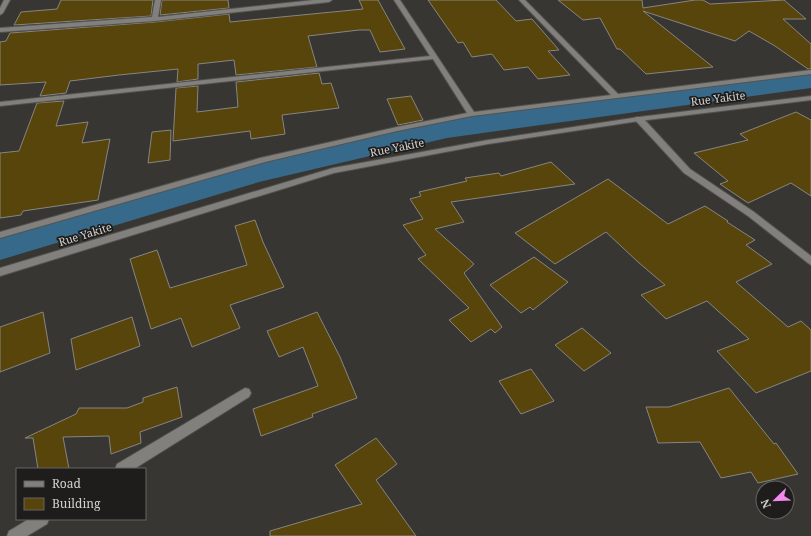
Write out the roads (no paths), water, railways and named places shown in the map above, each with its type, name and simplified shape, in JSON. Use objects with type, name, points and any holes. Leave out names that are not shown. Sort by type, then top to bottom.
[{"type":"street","points":[[0,12],[7,0]]},
{"type":"street","points":[[155,19],[158,0]]},
{"type":"street","points":[[0,30],[155,19],[281,3],[329,0]]},
{"type":"street","points":[[397,0],[472,114]]},
{"type":"street","points":[[522,0],[616,96]]},
{"type":"street","points":[[0,104],[435,57]]},
{"type":"street","points":[[0,235],[263,160],[397,129],[472,114],[811,72]]},
{"type":"street","name":"Rue Yakite","points":[[0,272],[333,171],[488,142],[639,120],[811,98]]},
{"type":"street","points":[[639,120],[687,171],[751,214],[811,261]]},
{"type":"street","points":[[124,468],[245,393]]},
{"type":"street","points":[[14,536],[40,520]]},
{"type":"waterway","points":[[0,246],[249,173],[447,128],[811,79]]}]
